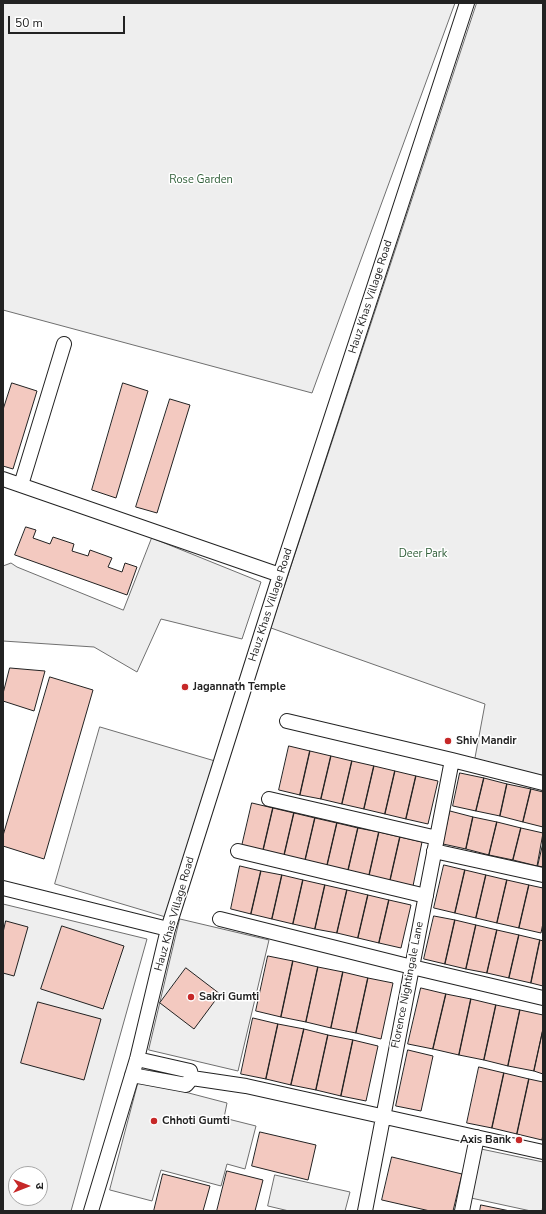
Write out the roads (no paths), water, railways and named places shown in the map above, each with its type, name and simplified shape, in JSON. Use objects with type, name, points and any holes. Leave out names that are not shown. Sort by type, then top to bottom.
[{"type":"street","name":"Hauz Khas Village Road","points":[[91,1211],[137,1059],[168,929],[280,574],[467,3]]},
{"type":"street","points":[[21,485],[64,344]]},
{"type":"street","points":[[3,478],[280,574]]},
{"type":"street","points":[[287,721],[543,783]]},
{"type":"street","name":"Florence Nightingale Lane","points":[[364,1211],[452,760]]},
{"type":"street","points":[[269,799],[436,844],[543,875]]},
{"type":"street","points":[[238,851],[426,896]]},
{"type":"street","points":[[3,888],[168,929]]},
{"type":"street","points":[[220,919],[543,998]]},
{"type":"street","points":[[137,1059],[190,1071],[192,1078]]},
{"type":"street","points":[[132,1075],[186,1085],[192,1078]]},
{"type":"street","points":[[192,1078],[246,1086],[543,1152]]},
{"type":"street","points":[[462,1211],[477,1137]]},
{"type":"place","name":"Jagannath Temple","points":[[185,687]]},
{"type":"place","name":"Shiv Mandir","points":[[448,741]]},
{"type":"place","name":"Sakri Gumti","points":[[191,997]]},
{"type":"place","name":"Chhoti Gumti","points":[[154,1121]]},
{"type":"place","name":"Axis Bank","points":[[519,1140]]},
{"type":"park label","name":"Rose Garden","points":[[201,180]]},
{"type":"park label","name":"Deer Park","points":[[423,554]]}]
